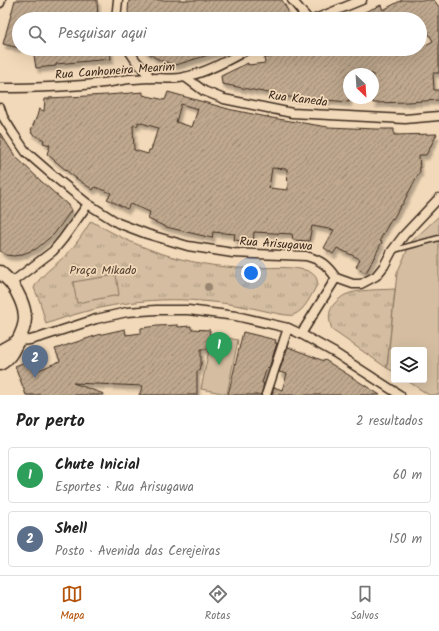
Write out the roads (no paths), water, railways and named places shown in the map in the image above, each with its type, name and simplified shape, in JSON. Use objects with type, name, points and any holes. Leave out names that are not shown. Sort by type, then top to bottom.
[{"type":"main road","points":[[0,272],[11,283],[23,306],[25,318],[23,330],[13,352],[4,362],[0,364]]},
{"type":"main road","points":[[0,351],[18,341]]},
{"type":"street","points":[[117,12],[118,0]]},
{"type":"street","points":[[292,0],[302,12]]},
{"type":"street","points":[[332,12],[362,0]]},
{"type":"street","points":[[133,56],[151,78]]},
{"type":"street","name":"Rua Canhoneira Mearim","points":[[0,88],[49,88],[151,78],[174,79],[206,71],[235,56]]},
{"type":"street","name":"Rua Kaneda","points":[[185,77],[204,91],[224,99],[292,113],[405,119],[439,116]]},
{"type":"street","name":"Rua Arisugawa","points":[[0,108],[6,123],[26,152],[88,204],[118,223],[147,234],[188,246],[233,253],[306,256],[315,258],[330,269],[336,278]]},
{"type":"street","points":[[301,334],[336,278],[353,284],[361,284],[376,276],[404,235],[439,198]]},
{"type":"street","points":[[11,283],[53,251],[64,239],[88,204]]},
{"type":"street","points":[[18,341],[30,340],[96,319],[127,312],[188,310],[236,316],[288,328],[301,334],[335,353],[400,395]]},
{"type":"street","points":[[266,395],[288,328]]},
{"type":"lane","points":[[392,251],[439,238]]},
{"type":"place","name":"Chute Inicial","points":[[219,365]]},
{"type":"place","name":"Shell","points":[[35,378]]},
{"type":"park label","name":"Praça Mikado","points":[[103,270]]}]
